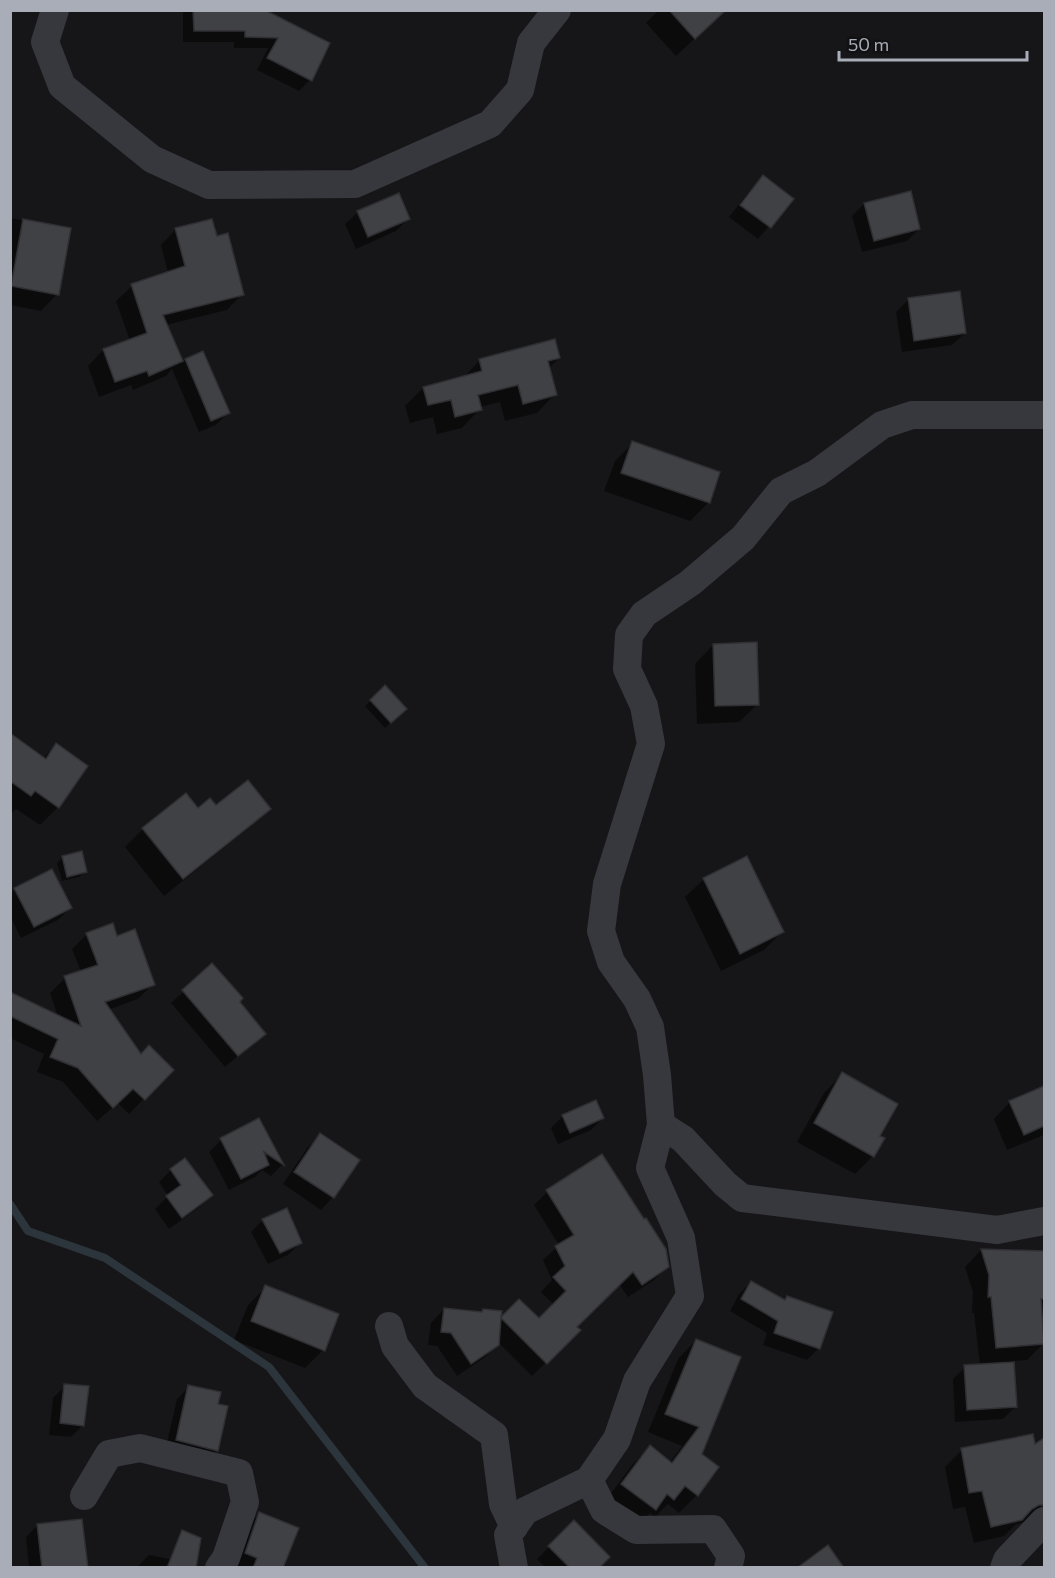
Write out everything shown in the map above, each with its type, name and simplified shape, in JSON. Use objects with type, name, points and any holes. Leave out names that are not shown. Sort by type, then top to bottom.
[{"type":"street","points":[[55,10],[45,42],[62,86],[152,159],[209,185],[355,184],[490,124],[520,90],[531,43],[557,10]]},
{"type":"street","points":[[514,1568],[508,1536],[525,1511],[589,1480],[617,1438],[637,1381],[690,1296],[681,1238],[650,1168],[661,1125],[650,1027],[637,999],[611,962],[601,931],[607,884],[651,744],[644,706],[627,669],[629,635],[644,614],[690,583],[743,538],[781,491],[817,473],[882,425],[912,415],[1044,415]]},
{"type":"street","points":[[661,1125],[683,1139],[725,1184],[742,1198],[997,1230],[1044,1221]]},
{"type":"street","points":[[389,1326],[395,1346],[425,1386],[494,1435],[503,1504],[514,1527]]},
{"type":"street","points":[[84,1496],[109,1454],[140,1448],[240,1473],[245,1502],[226,1558],[219,1568]]},
{"type":"street","points":[[589,1480],[604,1510],[636,1530],[713,1529],[731,1556],[728,1568]]},
{"type":"street","points":[[1004,1568],[1007,1560],[1044,1521]]},
{"type":"building","points":[[193,10],[265,10],[330,43],[312,81],[267,58],[278,38],[245,37],[245,31],[194,31]]},
{"type":"building","points":[[669,10],[726,10],[695,39]]},
{"type":"building","points":[[763,175],[794,199],[771,228],[740,205]]},
{"type":"building","points":[[911,191],[920,229],[874,241],[864,203]]},
{"type":"building","points":[[399,193],[410,219],[368,237],[357,211]]},
{"type":"building","points":[[23,219],[71,228],[59,295],[11,286]]},
{"type":"building","points":[[212,219],[217,236],[228,233],[244,295],[163,315],[183,361],[149,376],[147,371],[115,382],[103,349],[147,333],[131,284],[185,266],[175,228]]},
{"type":"building","points":[[960,291],[966,333],[914,341],[908,298]]},
{"type":"building","points":[[555,339],[560,358],[548,361],[557,395],[523,404],[518,385],[478,395],[482,410],[455,417],[451,400],[428,405],[423,387],[482,371],[479,359]]},
{"type":"building","points":[[203,351],[230,413],[211,421],[185,359]]},
{"type":"building","points":[[632,441],[720,472],[710,503],[621,473]]},
{"type":"building","points":[[757,642],[759,705],[715,706],[713,644]]},
{"type":"building","points":[[385,685],[407,709],[391,723],[370,700]]},
{"type":"building","points":[[10,733],[46,759],[56,743],[88,766],[59,808],[35,791],[31,796],[10,781]]},
{"type":"building","points":[[248,780],[271,809],[183,879],[142,828],[186,793],[198,808],[210,798],[216,805]]},
{"type":"building","points":[[82,851],[87,872],[67,877],[62,856]]},
{"type":"building","points":[[747,856],[784,932],[740,954],[703,878]]},
{"type":"building","points":[[52,869],[72,908],[34,927],[14,888]]},
{"type":"building","points":[[113,923],[117,936],[135,929],[155,985],[105,1002],[141,1054],[149,1045],[174,1070],[145,1100],[133,1089],[113,1108],[78,1068],[50,1057],[58,1039],[10,1016],[10,992],[81,1026],[64,976],[98,965],[86,933]]},
{"type":"building","points":[[212,963],[243,998],[240,1002],[266,1034],[238,1056],[182,990]]},
{"type":"building","points":[[842,1072],[898,1104],[880,1136],[885,1138],[874,1157],[814,1123]]},
{"type":"building","points":[[1044,1086],[1044,1126],[1024,1135],[1009,1101]]},
{"type":"building","points":[[596,1100],[604,1118],[570,1133],[562,1115]]},
{"type":"building","points":[[259,1118],[284,1165],[264,1152],[269,1165],[241,1179],[220,1138]]},
{"type":"building","points":[[320,1133],[360,1160],[334,1198],[294,1172]]},
{"type":"building","points":[[602,1154],[666,1249],[669,1267],[642,1285],[633,1272],[577,1327],[581,1330],[547,1364],[501,1318],[499,1345],[471,1364],[451,1333],[441,1332],[444,1308],[482,1312],[483,1309],[502,1311],[501,1317],[519,1299],[539,1318],[566,1291],[553,1277],[565,1266],[555,1246],[574,1235],[546,1190]]},
{"type":"building","points":[[185,1158],[213,1195],[182,1218],[166,1196],[181,1185],[170,1169]]},
{"type":"building","points":[[287,1208],[302,1243],[280,1253],[262,1219]]},
{"type":"building","points":[[981,1249],[1044,1251],[1044,1299],[1041,1299],[1044,1344],[996,1348],[991,1297],[988,1297],[989,1275]]},
{"type":"building","points":[[751,1281],[785,1300],[787,1296],[833,1312],[820,1349],[774,1333],[778,1321],[741,1299]]},
{"type":"building","points":[[265,1285],[339,1314],[325,1351],[251,1321]]},
{"type":"building","points":[[696,1339],[741,1357],[702,1454],[719,1467],[698,1496],[685,1486],[674,1500],[667,1494],[656,1510],[621,1484],[650,1445],[672,1463],[699,1427],[665,1414]]},
{"type":"building","points":[[1014,1362],[1017,1407],[967,1410],[964,1365]]},
{"type":"building","points":[[64,1384],[89,1386],[84,1426],[60,1423]]},
{"type":"building","points":[[188,1385],[221,1392],[218,1404],[228,1406],[218,1451],[176,1440]]},
{"type":"building","points":[[1033,1434],[1035,1444],[1044,1438],[1044,1505],[1032,1509],[1022,1520],[991,1527],[982,1491],[969,1493],[961,1448]]},
{"type":"building","points":[[259,1512],[299,1528],[283,1568],[253,1568],[257,1558],[245,1553]]},
{"type":"building","points":[[82,1519],[88,1568],[42,1568],[37,1524]]},
{"type":"building","points":[[574,1520],[610,1557],[599,1568],[570,1568],[548,1546]]},
{"type":"building","points":[[182,1530],[201,1538],[196,1568],[167,1568]]},
{"type":"building","points":[[828,1545],[844,1568],[797,1568]]},
{"type":"waterway","points":[[10,1204],[28,1231],[105,1258],[269,1367],[425,1568]]}]
